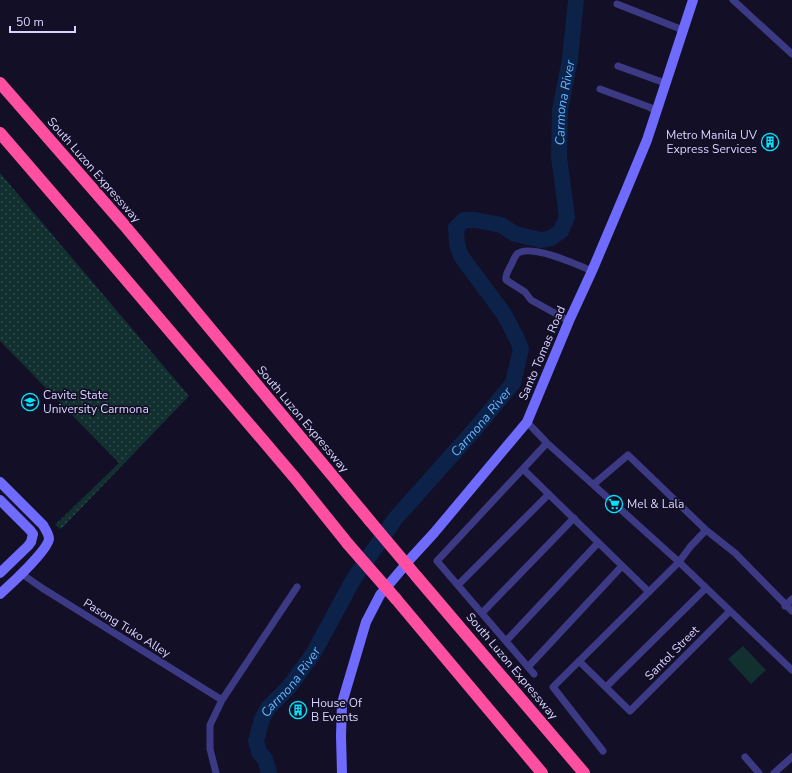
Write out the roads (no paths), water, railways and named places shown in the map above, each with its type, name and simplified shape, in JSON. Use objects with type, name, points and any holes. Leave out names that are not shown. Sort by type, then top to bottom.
[{"type":"highway","name":"South Luzon Expressway","points":[[0,83],[125,226],[417,577],[584,773]]},
{"type":"highway","points":[[0,133],[295,478],[348,544],[542,773]]},
{"type":"street","name":"Santo Tomas Road","points":[[342,773],[342,703],[366,622],[380,595],[434,533],[526,422],[625,193],[657,111],[693,0]]},
{"type":"street","points":[[733,0],[792,54]]},
{"type":"street","points":[[617,4],[683,30]]},
{"type":"street","points":[[618,66],[665,83]]},
{"type":"street","points":[[600,89],[657,111]]},
{"type":"street","points":[[569,321],[532,300],[525,292],[506,280],[506,274],[517,254],[522,252],[543,253],[558,257],[592,271]]},
{"type":"street","points":[[526,422],[547,443],[679,562],[792,670]]},
{"type":"street","points":[[534,674],[437,561],[547,443]]},
{"type":"street","points":[[594,484],[628,455],[706,530],[735,553],[792,612]]},
{"type":"street","points":[[523,469],[649,592]]},
{"type":"street","points":[[0,482],[43,525],[47,531],[49,539],[45,547],[22,574],[0,594]]},
{"type":"street","points":[[458,585],[548,495]]},
{"type":"street","points":[[0,500],[30,530],[32,534],[31,542],[28,546],[0,573]]},
{"type":"street","points":[[482,613],[574,518]]},
{"type":"street","points":[[603,751],[553,687],[679,562],[693,543],[706,530]]},
{"type":"street","points":[[506,641],[598,543]]},
{"type":"street","points":[[528,667],[622,566]]},
{"type":"street","name":"Pasong Tuko Alley","points":[[22,574],[222,700]]},
{"type":"street","points":[[216,773],[210,749],[210,725],[222,700],[297,586]]},
{"type":"street","points":[[580,661],[606,688],[706,588]]},
{"type":"street","points":[[786,606],[792,599]]},
{"type":"street","name":"Santol Street","points":[[606,688],[630,711],[730,611]]},
{"type":"street","points":[[745,757],[759,773]]},
{"type":"street","points":[[774,773],[792,757]]},
{"type":"waterway","name":"Carmona River","points":[[269,773],[265,759],[259,752],[256,741],[262,719],[268,708],[289,687],[313,654],[353,580],[395,519],[476,428],[513,383],[521,349],[504,314],[461,256],[457,244],[456,228],[464,220],[475,220],[501,225],[515,234],[541,240],[551,238],[561,231],[567,217],[559,157],[560,110],[570,59],[576,0]]},
{"type":"place","name":"Metro Manila UV Express Services","points":[[770,142]]},
{"type":"place","name":"Cavite State University Carmona","points":[[30,402]]},
{"type":"place","name":"Mel & Lala","points":[[614,504]]},
{"type":"place","name":"House Of B Events","points":[[298,710]]}]
